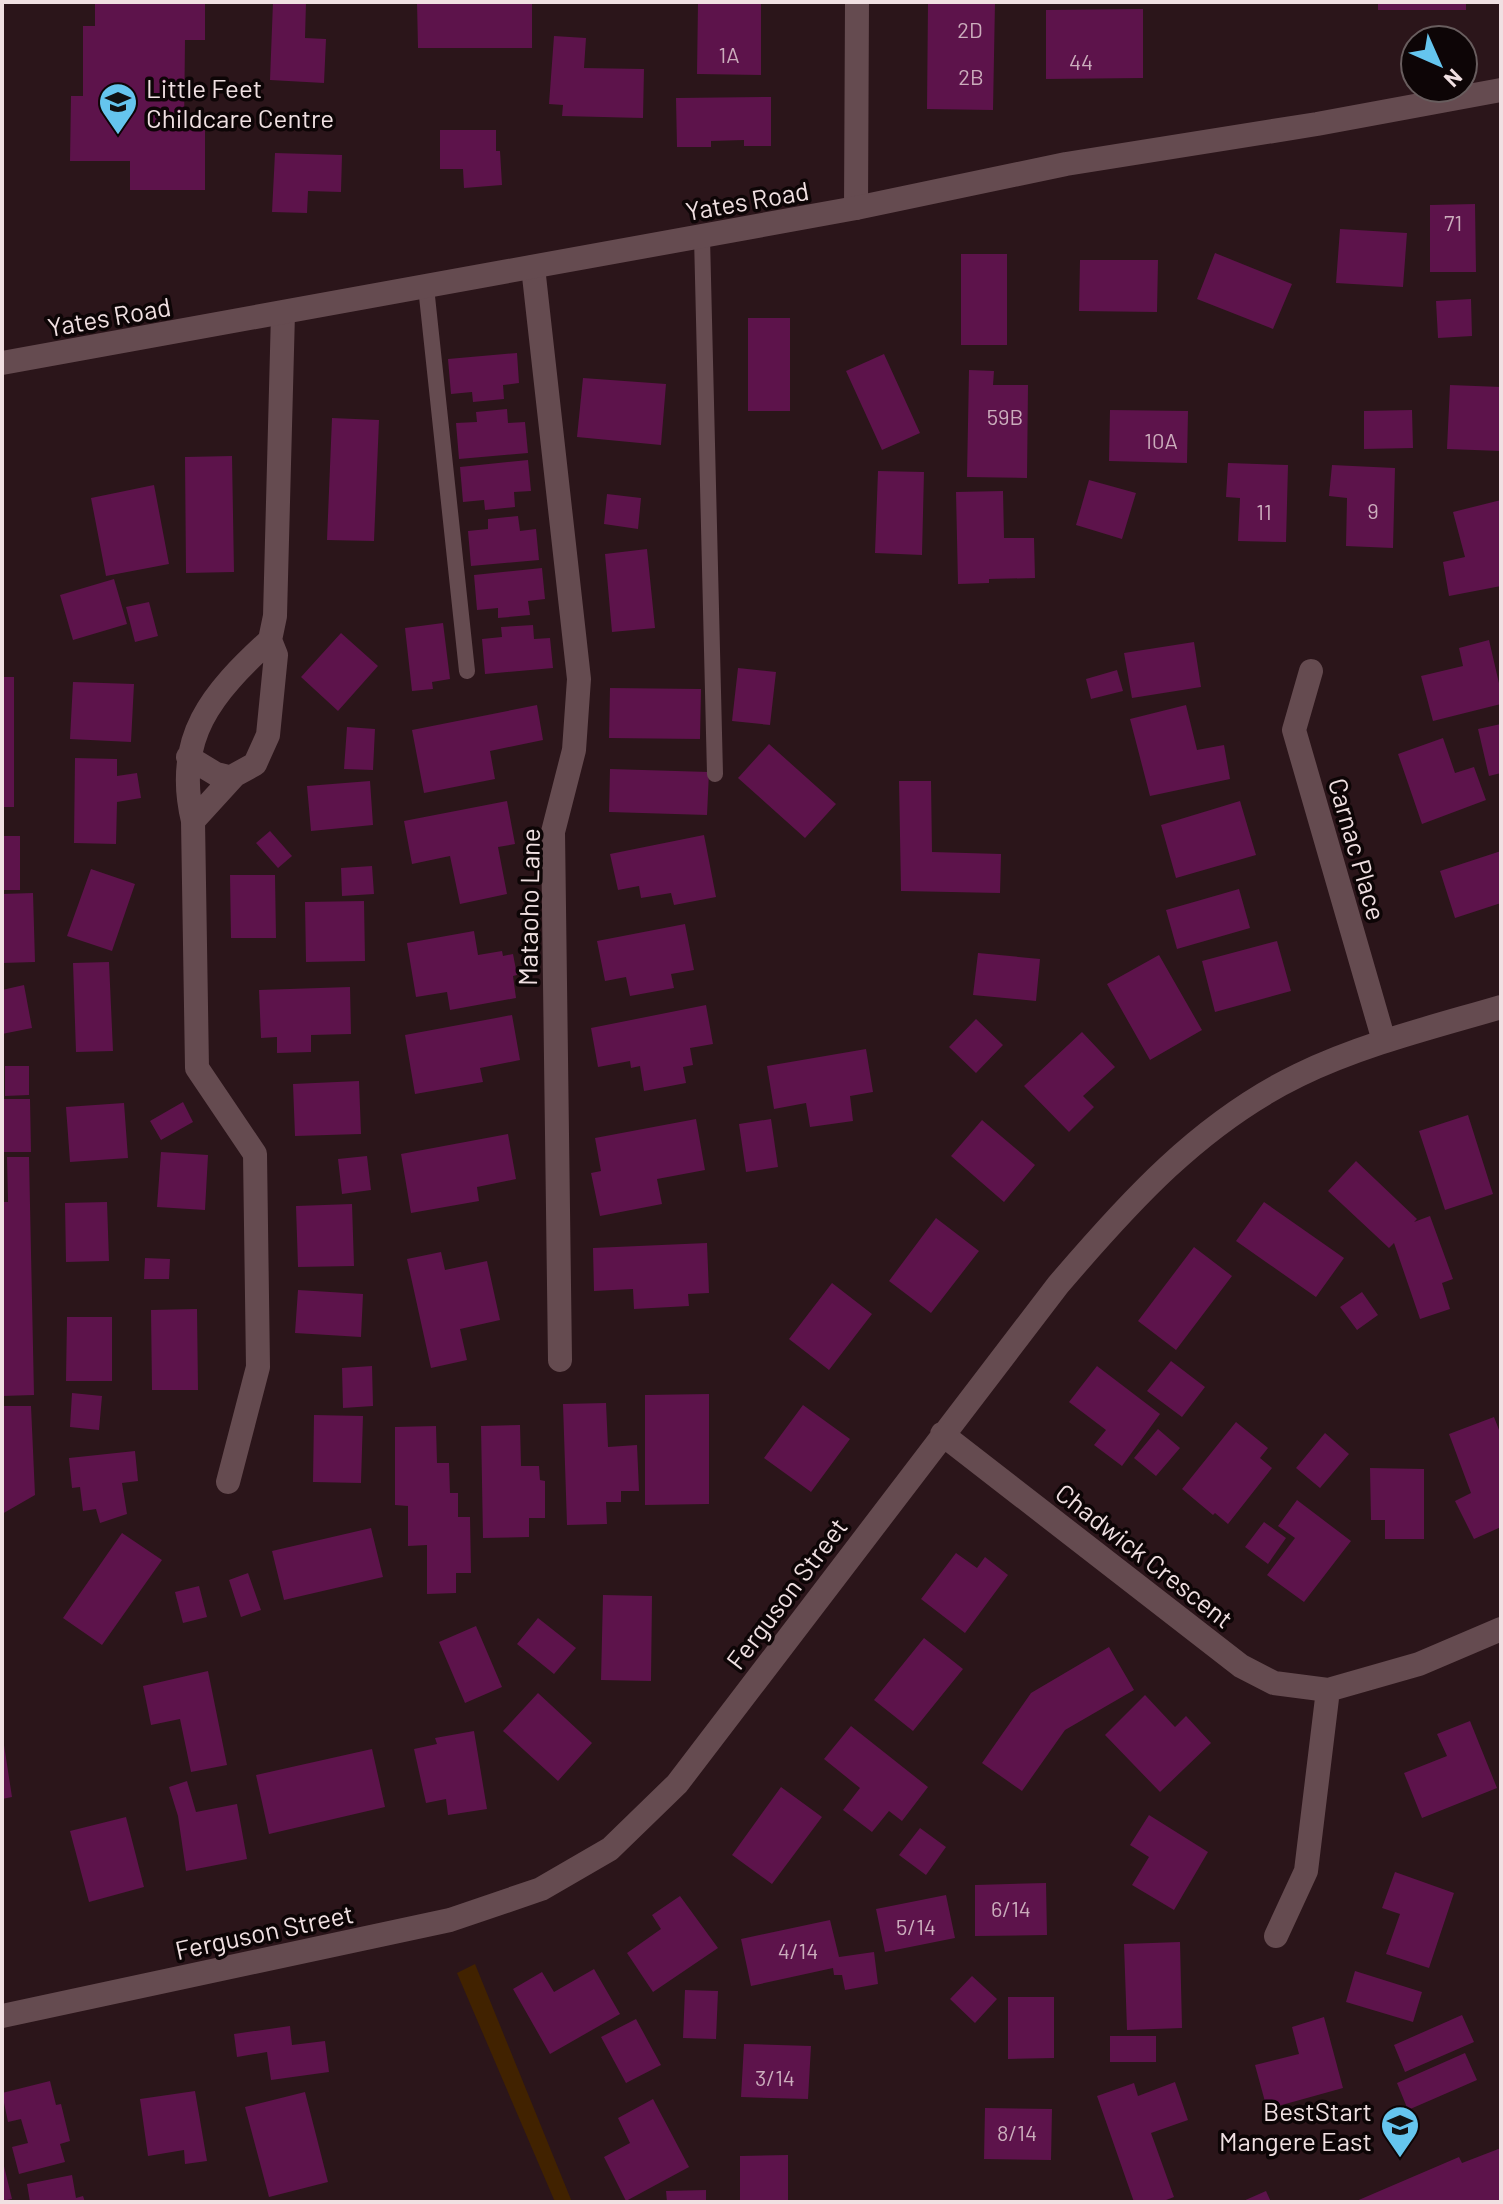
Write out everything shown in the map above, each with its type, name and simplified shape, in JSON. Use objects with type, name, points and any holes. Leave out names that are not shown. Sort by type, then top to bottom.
[{"type":"street","points":[[856,208],[857,2]]},
{"type":"street","name":"Yates Road","points":[[2,363],[702,237],[1066,164],[1317,124],[1501,90]]},
{"type":"street","name":"Mataoho Lane","points":[[533,267],[579,679],[574,750],[553,832],[560,1360]]},
{"type":"street","points":[[193,821],[232,778],[255,764],[268,735],[276,655],[270,640],[275,616],[283,313]]},
{"type":"street","points":[[228,1482],[258,1367],[255,1154],[197,1068],[193,821],[187,794],[188,757],[205,715],[222,687],[270,640]]},
{"type":"street","name":"Carnac Place","points":[[1311,671],[1294,730],[1384,1041]]},
{"type":"street","points":[[188,757],[216,774],[232,778]]},
{"type":"street","name":"Ferguson Street","points":[[2,2016],[450,1920],[541,1889],[610,1849],[677,1784],[1058,1285],[1125,1207],[1184,1151],[1232,1113],[1299,1075],[1384,1041],[1501,1007]]},
{"type":"street","name":"Chadwick Crescent","points":[[942,1434],[1241,1666],[1274,1683],[1328,1690],[1419,1664],[1501,1629]]},
{"type":"street","points":[[1276,1936],[1306,1871],[1328,1690]]},
{"type":"lane","points":[[702,237],[715,774]]},
{"type":"lane","points":[[426,287],[467,671]]},
{"type":"shaded area","points":[[475,1964],[572,2202],[555,2202],[457,1973]]},
{"type":"building","points":[[95,2],[205,2],[205,40],[185,40],[184,128],[205,128],[205,190],[130,190],[130,161],[70,161],[71,96],[83,96],[83,26],[95,26]]},
{"type":"building","points":[[273,2],[306,2],[305,38],[326,39],[324,83],[270,80]]},
{"type":"building","points":[[417,2],[532,2],[532,48],[418,48]]},
{"type":"building","points":[[698,2],[761,2],[761,75],[697,74]]},
{"type":"building","points":[[928,2],[995,2],[993,110],[927,109]]},
{"type":"building","points":[[1378,2],[1466,2],[1466,10],[1378,10]]},
{"type":"building","points":[[1143,9],[1143,78],[1046,79],[1046,10]]},
{"type":"building","points":[[554,36],[586,38],[584,68],[644,69],[643,118],[562,116],[563,105],[549,104]]},
{"type":"building","points":[[771,97],[771,146],[744,146],[744,140],[711,141],[711,147],[677,147],[676,98]]},
{"type":"building","points":[[440,130],[496,130],[502,185],[464,188],[463,169],[440,169]]},
{"type":"building","points":[[275,153],[342,155],[341,192],[308,191],[307,213],[272,212]]},
{"type":"building","points":[[1475,204],[1476,272],[1430,272],[1430,205]]},
{"type":"building","points":[[1340,229],[1407,233],[1403,287],[1336,283]]},
{"type":"building","points":[[1215,253],[1292,284],[1273,329],[1197,299]]},
{"type":"building","points":[[961,254],[1007,254],[1007,345],[961,345]]},
{"type":"building","points":[[1080,260],[1158,260],[1157,312],[1079,311]]},
{"type":"building","points":[[1471,299],[1472,336],[1438,338],[1436,301]]},
{"type":"building","points":[[748,318],[790,318],[790,411],[748,411]]},
{"type":"building","points":[[517,353],[519,383],[503,385],[504,399],[473,402],[472,392],[451,394],[448,359]]},
{"type":"building","points":[[884,354],[920,433],[882,450],[846,371]]},
{"type":"building","points":[[969,370],[994,371],[993,385],[1028,385],[1027,478],[967,477]]},
{"type":"building","points":[[583,378],[666,384],[661,445],[577,437]]},
{"type":"building","points":[[1450,385],[1501,387],[1501,451],[1447,449]]},
{"type":"building","points":[[507,409],[508,423],[525,422],[528,453],[459,459],[456,423],[477,422],[476,412]]},
{"type":"building","points":[[1110,410],[1188,411],[1187,463],[1109,461]]},
{"type":"building","points":[[1412,410],[1413,448],[1364,449],[1364,411]]},
{"type":"building","points":[[332,418],[379,420],[374,541],[327,540]]},
{"type":"building","points":[[232,456],[234,572],[186,573],[185,457]]},
{"type":"building","points":[[528,460],[531,491],[514,492],[515,507],[485,510],[484,500],[463,502],[460,467]]},
{"type":"building","points":[[1228,463],[1288,465],[1286,542],[1238,541],[1240,498],[1226,497]]},
{"type":"building","points":[[1332,465],[1395,468],[1393,548],[1346,546],[1347,498],[1329,496]]},
{"type":"building","points":[[878,471],[924,472],[922,555],[875,553]]},
{"type":"building","points":[[1089,480],[1136,493],[1122,539],[1076,525]]},
{"type":"building","points":[[154,485],[169,564],[106,576],[91,498]]},
{"type":"building","points":[[1003,491],[1004,538],[1034,538],[1035,578],[989,579],[989,583],[958,584],[956,492]]},
{"type":"building","points":[[607,494],[641,498],[638,529],[604,524]]},
{"type":"building","points":[[1501,500],[1501,586],[1449,596],[1443,562],[1465,557],[1453,512]]},
{"type":"building","points":[[518,516],[520,531],[536,529],[539,560],[471,566],[468,531],[488,529],[488,519]]},
{"type":"building","points":[[647,549],[655,628],[612,632],[605,554]]},
{"type":"building","points":[[542,568],[545,599],[528,601],[530,615],[498,618],[498,608],[477,610],[474,575]]},
{"type":"building","points":[[114,579],[127,624],[73,640],[60,595]]},
{"type":"building","points":[[149,602],[158,636],[135,642],[126,607]]},
{"type":"building","points":[[443,623],[450,679],[432,682],[433,689],[412,691],[405,628]]},
{"type":"building","points":[[533,625],[534,639],[550,638],[553,668],[485,674],[482,639],[502,637],[501,627]]},
{"type":"building","points":[[341,633],[378,666],[338,711],[301,677]]},
{"type":"building","points":[[1489,640],[1501,704],[1433,721],[1421,676],[1463,666],[1459,648]]},
{"type":"building","points":[[1194,642],[1201,687],[1132,698],[1124,653]]},
{"type":"building","points":[[738,668],[776,672],[770,725],[732,721]]},
{"type":"building","points":[[1117,670],[1123,691],[1091,699],[1086,679]]},
{"type":"building","points":[[2,677],[14,677],[14,807],[2,807]]},
{"type":"building","points":[[73,682],[134,684],[131,742],[70,739]]},
{"type":"building","points":[[610,688],[701,689],[700,739],[609,738]]},
{"type":"building","points":[[537,705],[543,740],[490,751],[495,779],[424,793],[412,730]]},
{"type":"building","points":[[1186,705],[1197,750],[1224,745],[1230,779],[1150,796],[1130,719]]},
{"type":"building","points":[[1501,724],[1501,773],[1489,776],[1478,729]]},
{"type":"building","points":[[347,727],[375,729],[373,770],[344,769]]},
{"type":"building","points":[[1443,738],[1455,773],[1474,767],[1486,800],[1422,824],[1398,754]]},
{"type":"building","points":[[769,744],[836,804],[805,838],[738,778]]},
{"type":"building","points":[[75,758],[117,759],[117,776],[137,773],[141,798],[117,802],[116,844],[74,843]]},
{"type":"building","points":[[610,769],[709,772],[707,815],[609,812]]},
{"type":"building","points":[[370,781],[373,825],[311,831],[307,786]]},
{"type":"building","points":[[899,781],[931,781],[932,852],[1001,854],[1000,893],[901,891]]},
{"type":"building","points":[[507,801],[515,844],[498,847],[507,894],[460,904],[450,856],[412,864],[404,821]]},
{"type":"building","points":[[1240,801],[1256,855],[1176,878],[1161,825]]},
{"type":"building","points":[[270,831],[292,856],[278,868],[256,843]]},
{"type":"building","points":[[704,835],[716,897],[674,905],[671,893],[641,898],[639,886],[618,890],[610,854]]},
{"type":"building","points":[[2,836],[20,836],[20,890],[2,890]]},
{"type":"building","points":[[1501,851],[1501,903],[1455,918],[1440,871]]},
{"type":"building","points":[[372,866],[374,894],[342,896],[341,868]]},
{"type":"building","points":[[91,869],[135,884],[112,951],[67,936]]},
{"type":"building","points":[[230,875],[275,875],[276,938],[231,938]]},
{"type":"building","points":[[1239,889],[1250,928],[1177,949],[1166,910]]},
{"type":"building","points":[[33,893],[35,962],[2,963],[2,894]]},
{"type":"building","points":[[364,901],[365,961],[306,962],[305,902]]},
{"type":"building","points":[[685,924],[694,970],[671,974],[674,988],[630,996],[626,977],[605,981],[597,941]]},
{"type":"building","points":[[474,931],[478,955],[502,951],[503,956],[513,954],[517,975],[513,976],[516,998],[450,1010],[447,992],[416,997],[407,943]]},
{"type":"building","points":[[1277,941],[1291,991],[1215,1012],[1202,961]]},
{"type":"building","points":[[978,953],[1040,959],[1036,1001],[973,995]]},
{"type":"building","points":[[1159,955],[1202,1030],[1150,1060],[1107,984]]},
{"type":"building","points":[[109,962],[113,1051],[76,1052],[73,963]]},
{"type":"building","points":[[24,985],[32,1028],[2,1034],[2,990]]},
{"type":"building","points":[[350,987],[351,1034],[311,1035],[311,1052],[277,1053],[277,1037],[261,1038],[259,990]]},
{"type":"building","points":[[706,1005],[713,1044],[690,1048],[693,1065],[683,1067],[686,1083],[644,1091],[640,1066],[631,1068],[630,1061],[598,1067],[591,1028]]},
{"type":"building","points":[[512,1015],[520,1060],[480,1068],[483,1082],[415,1094],[405,1035]]},
{"type":"building","points":[[976,1019],[1003,1045],[976,1073],[949,1047]]},
{"type":"building","points":[[1082,1032],[1115,1067],[1083,1096],[1094,1107],[1069,1132],[1024,1086]]},
{"type":"building","points":[[866,1049],[873,1092],[850,1096],[853,1121],[810,1127],[806,1103],[774,1109],[767,1066]]},
{"type":"building","points":[[5,1066],[29,1066],[29,1095],[5,1096]]},
{"type":"building","points":[[359,1081],[361,1134],[295,1136],[293,1084]]},
{"type":"building","points":[[2,1099],[30,1099],[31,1152],[2,1152]]},
{"type":"building","points":[[183,1102],[193,1122],[161,1140],[150,1121]]},
{"type":"building","points":[[124,1103],[128,1158],[70,1162],[66,1107]]},
{"type":"building","points":[[1468,1115],[1493,1194],[1445,1210],[1419,1131]]},
{"type":"building","points":[[696,1119],[705,1170],[657,1179],[662,1204],[600,1216],[591,1173],[601,1171],[595,1138]]},
{"type":"building","points":[[771,1119],[778,1167],[746,1172],[739,1124]]},
{"type":"building","points":[[982,1120],[1035,1165],[1004,1202],[951,1156]]},
{"type":"building","points":[[508,1134],[516,1179],[477,1187],[479,1201],[411,1213],[401,1154]]},
{"type":"building","points":[[161,1152],[208,1155],[205,1210],[157,1207]]},
{"type":"building","points":[[367,1156],[371,1190],[342,1194],[338,1159]]},
{"type":"building","points":[[7,1157],[29,1157],[34,1395],[2,1396],[2,1202],[8,1202]]},
{"type":"building","points":[[1356,1161],[1417,1219],[1414,1222],[1430,1216],[1453,1279],[1442,1283],[1450,1309],[1420,1319],[1394,1243],[1389,1248],[1328,1191]]},
{"type":"building","points":[[107,1202],[109,1261],[66,1262],[65,1203]]},
{"type":"building","points":[[1264,1202],[1344,1258],[1316,1297],[1236,1241]]},
{"type":"building","points":[[352,1204],[354,1266],[298,1267],[296,1206]]},
{"type":"building","points":[[936,1218],[979,1251],[931,1313],[889,1281]]},
{"type":"building","points":[[707,1243],[709,1293],[688,1294],[689,1306],[634,1309],[633,1289],[594,1291],[593,1248]]},
{"type":"building","points":[[1194,1247],[1232,1276],[1176,1350],[1138,1321]]},
{"type":"building","points":[[441,1252],[445,1270],[487,1261],[500,1320],[460,1329],[467,1360],[431,1368],[407,1259]]},
{"type":"building","points":[[145,1258],[170,1259],[169,1279],[144,1279]]},
{"type":"building","points":[[832,1283],[872,1314],[829,1370],[789,1339]]},
{"type":"building","points":[[298,1290],[363,1294],[361,1337],[295,1333]]},
{"type":"building","points":[[1362,1292],[1378,1315],[1357,1330],[1340,1307]]},
{"type":"building","points":[[197,1309],[198,1390],[152,1390],[151,1310]]},
{"type":"building","points":[[67,1317],[112,1317],[112,1381],[66,1381]]},
{"type":"building","points":[[1171,1361],[1205,1387],[1182,1417],[1147,1391]]},
{"type":"building","points":[[372,1366],[373,1406],[343,1408],[342,1368]]},
{"type":"building","points":[[1097,1366],[1160,1414],[1122,1466],[1094,1445],[1106,1430],[1069,1402]]},
{"type":"building","points":[[72,1393],[102,1396],[99,1430],[70,1427]]},
{"type":"building","points":[[709,1394],[709,1504],[645,1505],[645,1395]]},
{"type":"building","points":[[606,1403],[608,1447],[637,1445],[639,1491],[621,1491],[621,1502],[606,1502],[607,1524],[567,1525],[563,1404]]},
{"type":"building","points":[[803,1405],[850,1439],[811,1492],[764,1458]]},
{"type":"building","points":[[2,1406],[31,1406],[35,1495],[2,1514]]},
{"type":"building","points":[[314,1415],[363,1416],[361,1483],[313,1482]]},
{"type":"building","points":[[1494,1417],[1501,1435],[1501,1527],[1474,1539],[1455,1501],[1471,1493],[1449,1434]]},
{"type":"building","points":[[1236,1422],[1268,1448],[1260,1458],[1272,1468],[1228,1524],[1182,1489]]},
{"type":"building","points":[[520,1425],[521,1466],[539,1466],[540,1480],[545,1481],[545,1518],[529,1518],[529,1537],[483,1538],[481,1426]]},
{"type":"building","points":[[436,1426],[437,1463],[449,1463],[450,1493],[458,1493],[458,1517],[470,1517],[471,1573],[456,1573],[456,1593],[427,1594],[427,1545],[408,1546],[408,1506],[395,1505],[395,1427]]},
{"type":"building","points":[[1158,1429],[1180,1448],[1156,1476],[1134,1458]]},
{"type":"building","points":[[1325,1433],[1349,1454],[1320,1488],[1296,1468]]},
{"type":"building","points":[[135,1451],[138,1481],[122,1483],[127,1514],[100,1523],[96,1509],[83,1511],[80,1487],[72,1488],[69,1458]]},
{"type":"building","points":[[1370,1468],[1424,1469],[1424,1539],[1385,1539],[1385,1520],[1371,1520]]},
{"type":"building","points":[[1297,1500],[1351,1541],[1304,1602],[1267,1575],[1295,1538],[1278,1526]]},
{"type":"building","points":[[1264,1522],[1286,1538],[1268,1564],[1245,1547]]},
{"type":"building","points":[[371,1528],[383,1577],[284,1600],[272,1551]]},
{"type":"building","points":[[122,1533],[162,1560],[102,1645],[63,1618]]},
{"type":"building","points":[[956,1553],[977,1568],[985,1557],[1008,1575],[965,1633],[921,1599]]},
{"type":"building","points":[[248,1573],[261,1610],[241,1617],[229,1580]]},
{"type":"building","points":[[199,1586],[207,1617],[183,1623],[175,1592]]},
{"type":"building","points":[[603,1595],[652,1596],[651,1681],[601,1680]]},
{"type":"building","points":[[538,1618],[576,1648],[554,1674],[517,1644]]},
{"type":"building","points":[[476,1626],[502,1687],[465,1703],[439,1642]]},
{"type":"building","points":[[924,1638],[963,1669],[913,1731],[874,1700]]},
{"type":"building","points":[[1109,1647],[1134,1690],[1065,1730],[1022,1791],[982,1763],[1031,1693]]},
{"type":"building","points":[[208,1671],[227,1765],[191,1772],[180,1719],[151,1725],[143,1686]]},
{"type":"building","points":[[538,1693],[592,1743],[558,1781],[503,1731]]},
{"type":"building","points":[[1145,1695],[1175,1727],[1186,1716],[1211,1743],[1160,1792],[1105,1735]]},
{"type":"building","points":[[1470,1721],[1497,1788],[1422,1818],[1404,1773],[1447,1756],[1437,1734]]},
{"type":"building","points":[[851,1726],[928,1787],[902,1821],[889,1811],[872,1832],[843,1810],[860,1788],[824,1759]]},
{"type":"building","points":[[474,1731],[487,1809],[448,1815],[446,1799],[426,1803],[414,1749],[437,1744],[435,1738]]},
{"type":"building","points":[[2,1732],[12,1797],[2,1799]]},
{"type":"building","points":[[372,1749],[385,1807],[269,1834],[256,1775]]},
{"type":"building","points":[[187,1781],[196,1812],[237,1804],[247,1859],[186,1871],[178,1816],[169,1787]]},
{"type":"building","points":[[781,1787],[822,1817],[772,1884],[732,1855]]},
{"type":"building","points":[[1149,1815],[1208,1852],[1174,1910],[1132,1885],[1149,1857],[1130,1845]]},
{"type":"building","points":[[126,1817],[144,1887],[89,1902],[70,1831]]},
{"type":"building","points":[[920,1828],[946,1847],[926,1875],[899,1855]]},
{"type":"building","points":[[1395,1872],[1454,1893],[1429,1968],[1386,1954],[1400,1914],[1382,1908]]},
{"type":"building","points":[[1046,1883],[1047,1935],[975,1936],[975,1885]]},
{"type":"building","points":[[946,1895],[955,1938],[885,1952],[876,1909]]},
{"type":"building","points":[[680,1896],[718,1948],[653,1992],[627,1953],[661,1929],[652,1915]]},
{"type":"building","points":[[830,1920],[839,1957],[874,1952],[878,1984],[845,1990],[842,1975],[834,1975],[833,1968],[751,1986],[741,1939]]},
{"type":"building","points":[[1180,1942],[1182,2028],[1127,2030],[1124,1944]]},
{"type":"building","points":[[594,1969],[620,2014],[550,2054],[513,1989],[542,1972],[554,1992]]},
{"type":"building","points":[[1355,1971],[1422,1992],[1413,2022],[1346,2002]]},
{"type":"building","points":[[972,1976],[997,1999],[975,2023],[950,1999]]},
{"type":"building","points":[[685,1990],[718,1991],[716,2039],[683,2038]]},
{"type":"building","points":[[1008,1997],[1054,1997],[1054,2058],[1008,2059]]},
{"type":"building","points":[[1462,2015],[1474,2042],[1405,2072],[1394,2045]]},
{"type":"building","points":[[1324,2017],[1343,2088],[1267,2109],[1255,2065],[1299,2054],[1292,2027]]},
{"type":"building","points":[[636,2019],[661,2065],[626,2083],[601,2037]]},
{"type":"building","points":[[290,2026],[292,2045],[325,2041],[329,2072],[271,2080],[267,2052],[237,2057],[234,2034]]},
{"type":"building","points":[[1110,2036],[1156,2036],[1156,2062],[1110,2062]]},
{"type":"building","points":[[744,2044],[811,2046],[808,2099],[741,2097]]},
{"type":"building","points":[[1465,2053],[1477,2080],[1408,2110],[1397,2083]]},
{"type":"building","points":[[50,2081],[56,2105],[61,2104],[70,2141],[60,2144],[65,2162],[19,2174],[12,2147],[28,2143],[21,2119],[8,2122],[2,2093]]},
{"type":"building","points":[[1175,2082],[1188,2120],[1151,2133],[1174,2197],[1161,2202],[1134,2202],[1097,2096],[1134,2083],[1138,2096]]},
{"type":"building","points":[[195,2091],[207,2161],[185,2164],[184,2150],[148,2156],[140,2099]]},
{"type":"building","points":[[305,2092],[328,2182],[269,2197],[245,2107]]},
{"type":"building","points":[[653,2099],[689,2167],[626,2201],[604,2157],[630,2143],[618,2118]]},
{"type":"building","points":[[985,2108],[1052,2109],[1051,2160],[984,2159]]},
{"type":"building","points":[[1501,2148],[1501,2202],[1354,2202],[1459,2157],[1462,2163]]},
{"type":"building","points":[[788,2155],[788,2202],[740,2202],[740,2156]]},
{"type":"building","points":[[2,2158],[12,2199],[2,2201]]},
{"type":"building","points":[[72,2175],[76,2198],[83,2196],[85,2202],[30,2202],[27,2184]]},
{"type":"building","points":[[706,2190],[706,2202],[667,2202],[666,2191]]},
{"type":"building","points":[[1266,2191],[1271,2202],[1241,2202]]},
{"type":"place","name":"Little Feet Childcare Centre","points":[[118,136]]},
{"type":"place","name":"BestStart Mangere East","points":[[1400,2159]]}]
